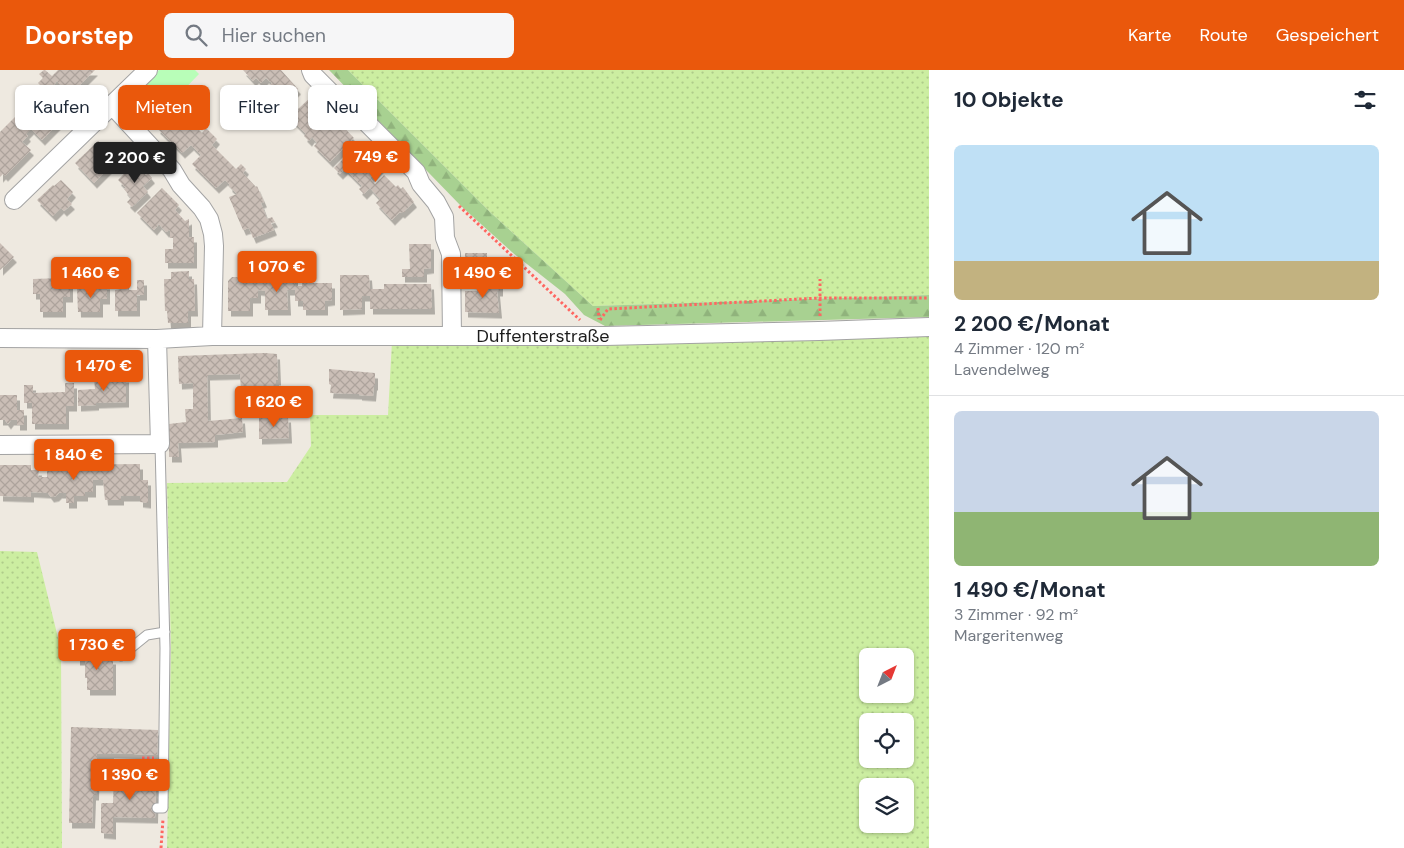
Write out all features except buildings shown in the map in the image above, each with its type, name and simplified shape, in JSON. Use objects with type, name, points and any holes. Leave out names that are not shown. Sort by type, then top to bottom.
[{"type":"street","points":[[14,200],[148,70]]},
{"type":"street","points":[[311,70],[313,75],[339,101],[354,110],[416,172],[421,184],[436,202],[444,217],[445,238],[451,254],[452,336]]},
{"type":"street","points":[[112,105],[172,170],[181,185],[202,208],[209,219],[214,246],[212,336]]},
{"type":"street","name":"Duffenterstraße","points":[[0,338],[157,339],[212,336],[606,336],[819,332],[929,327]]},
{"type":"street","points":[[0,445],[160,444],[157,339]]},
{"type":"lane","points":[[160,444],[165,632],[160,808]]},
{"type":"lane","points":[[120,656],[148,634],[165,632]]},
{"type":"path","points":[[456,204],[582,322]]},
{"type":"path","points":[[819,332],[820,279]]},
{"type":"path","points":[[591,321],[600,321],[608,309],[820,298],[929,298]]},
{"type":"path","points":[[160,808],[161,848]]},
{"type":"green space","points":[[159,70],[195,70],[199,74],[188,85],[144,85]]},
{"type":"green space","points":[[329,70],[348,70],[363,85],[344,85]]},
{"type":"green space","points":[[348,70],[929,70],[929,295],[593,306],[490,212],[377,99],[377,85],[363,85]]},
{"type":"green space","points":[[377,99],[490,212],[593,306],[929,295],[929,317],[605,326],[584,315],[565,294],[513,253],[461,206],[377,119]]},
{"type":"green space","points":[[929,333],[929,848],[167,848],[171,648],[167,483],[287,482],[311,446],[310,415],[388,415],[392,341]]},
{"type":"green space","points":[[0,551],[37,552],[61,650],[62,848],[0,848]]}]
